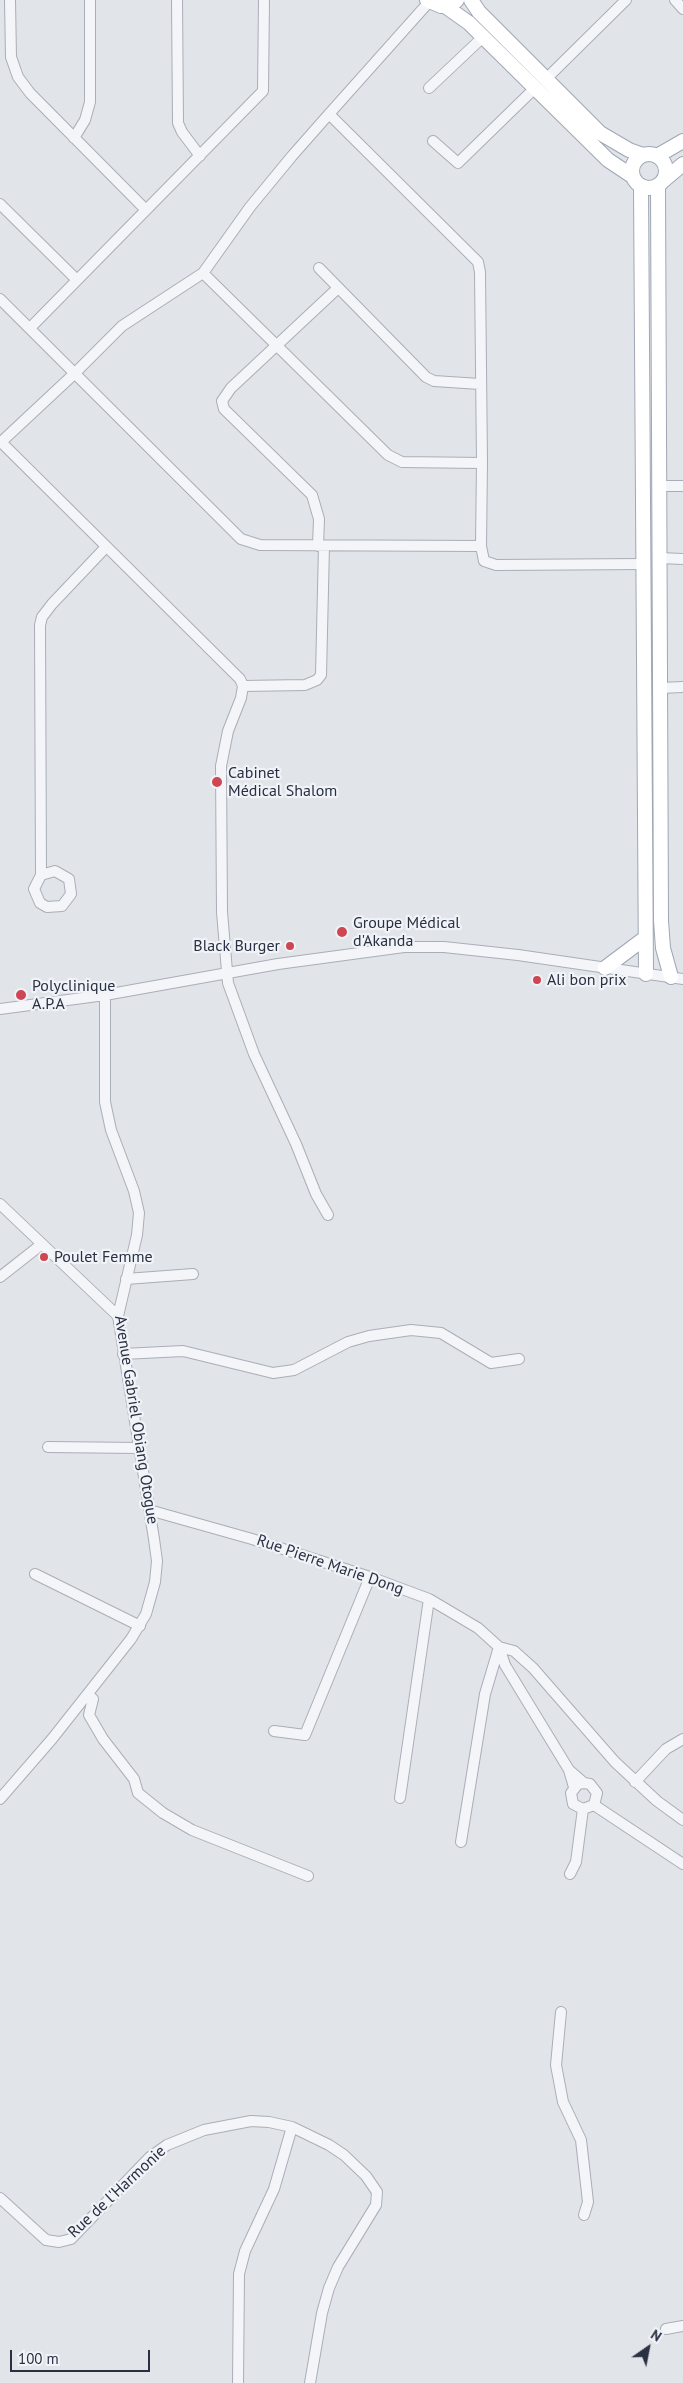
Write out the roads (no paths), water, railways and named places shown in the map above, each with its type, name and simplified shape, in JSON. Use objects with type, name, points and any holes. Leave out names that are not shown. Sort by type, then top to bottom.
[{"type":"main road","points":[[471,0],[479,12],[600,133],[629,150],[643,155],[657,156],[683,141]]},
{"type":"main road","points":[[428,1],[451,3],[459,14],[534,89],[608,160],[636,181],[648,188],[661,183],[683,164]]},
{"type":"main road","points":[[643,155],[633,163],[636,181],[644,564],[646,974]]},
{"type":"main road","points":[[657,156],[665,164],[666,175],[661,183],[659,486],[662,921],[663,948],[677,978]]},
{"type":"main road","points":[[605,968],[645,938]]},
{"type":"street","points":[[10,0],[11,57],[18,77],[30,93],[146,210]]},
{"type":"street","points":[[74,138],[85,120],[90,102],[90,0]]},
{"type":"street","points":[[178,0],[178,123],[182,132],[200,156]]},
{"type":"street","points":[[30,328],[263,91],[264,0]]},
{"type":"street","points":[[546,79],[626,0]]},
{"type":"street","points":[[675,0],[683,8]]},
{"type":"street","points":[[328,1214],[316,1194],[296,1144],[254,1054],[228,984],[226,973],[222,912],[221,766],[228,731],[241,698],[243,686],[240,679],[0,442],[74,374],[122,326],[204,273],[250,207],[292,156],[428,1]]},
{"type":"street","points":[[429,88],[483,37]]},
{"type":"street","points":[[433,140],[458,163],[534,89]]},
{"type":"street","points":[[330,114],[478,262],[480,272],[481,546],[484,561],[496,565],[644,564]]},
{"type":"street","points":[[0,204],[78,280]]},
{"type":"street","points":[[319,268],[426,377],[434,381],[480,384]]},
{"type":"street","points":[[204,273],[394,458],[402,462],[482,463]]},
{"type":"street","points":[[243,686],[305,685],[318,680],[320,675],[321,546],[319,519],[312,495],[222,405],[222,401],[231,388],[338,288]]},
{"type":"street","points":[[0,300],[241,539],[260,544],[321,546],[481,546]]},
{"type":"street","points":[[659,486],[683,486]]},
{"type":"street","points":[[41,875],[40,625],[42,617],[52,604],[106,547]]},
{"type":"street","points":[[659,558],[683,559]]},
{"type":"street","points":[[660,688],[683,687]]},
{"type":"street","points":[[0,1009],[106,996],[226,973],[357,952],[421,947],[444,947],[518,955],[677,978]]},
{"type":"street","name":"Avenue Gabriel Obiang Otogue","points":[[0,1799],[88,1695],[140,1626],[152,1598],[155,1582],[157,1560],[118,1316],[137,1235],[139,1213],[134,1190],[111,1130],[105,1102],[106,996]]},
{"type":"street","points":[[0,1204],[118,1316]]},
{"type":"street","points":[[0,1277],[42,1244]]},
{"type":"street","points":[[126,1279],[193,1274]]},
{"type":"street","points":[[123,1354],[183,1351],[274,1373],[294,1370],[348,1342],[369,1336],[410,1330],[441,1333],[490,1363],[518,1359]]},
{"type":"street","points":[[48,1447],[140,1448]]},
{"type":"street","name":"Rue Pierre Marie Dong","points":[[149,1510],[252,1539],[370,1577],[428,1599],[478,1628],[499,1648]]},
{"type":"street","points":[[35,1574],[140,1626]]},
{"type":"street","points":[[274,1731],[305,1735],[370,1577]]},
{"type":"street","points":[[400,1798],[428,1599]]},
{"type":"street","points":[[499,1648],[505,1665],[569,1770],[574,1787],[571,1798],[578,1808],[584,1809],[594,1805]]},
{"type":"street","points":[[499,1648],[514,1651],[533,1668],[615,1762],[635,1782],[683,1820]]},
{"type":"street","points":[[461,1842],[485,1694],[499,1648]]},
{"type":"street","points":[[88,1695],[93,1699],[89,1715],[103,1740],[134,1779],[138,1793],[163,1813],[192,1830],[308,1876]]},
{"type":"street","points":[[635,1782],[666,1749],[683,1739]]},
{"type":"street","points":[[569,1770],[584,1782],[590,1784],[597,1793],[594,1805]]},
{"type":"street","points":[[574,1787],[584,1782]]},
{"type":"street","points":[[594,1805],[683,1864]]},
{"type":"street","points":[[570,1874],[576,1862],[584,1809]]},
{"type":"street","points":[[561,2012],[556,2065],[563,2102],[581,2140],[588,2202],[584,2215]]},
{"type":"street","name":"Rue de l'Harmonie","points":[[0,2198],[46,2240],[59,2242],[70,2238],[150,2157],[167,2145],[204,2130],[251,2121],[292,2127],[310,2134],[344,2155],[366,2176],[377,2192],[376,2205],[338,2267],[329,2288],[322,2313],[310,2383]]},
{"type":"street","points":[[238,2383],[237,2335],[240,2268],[245,2251],[274,2189],[292,2127]]},
{"type":"street","points":[[666,2329],[683,2326]]},
{"type":"place","name":"Cabinet Médical Shalom","points":[[217,782]]},
{"type":"place","name":"Groupe Médical d'Akanda","points":[[342,932]]},
{"type":"place","name":"Black Burger","points":[[290,946]]},
{"type":"place","name":"Ali bon prix","points":[[537,980]]},
{"type":"place","name":"Polyclinique A.P.A","points":[[21,995]]},
{"type":"place","name":"Poulet Femme","points":[[44,1257]]}]
